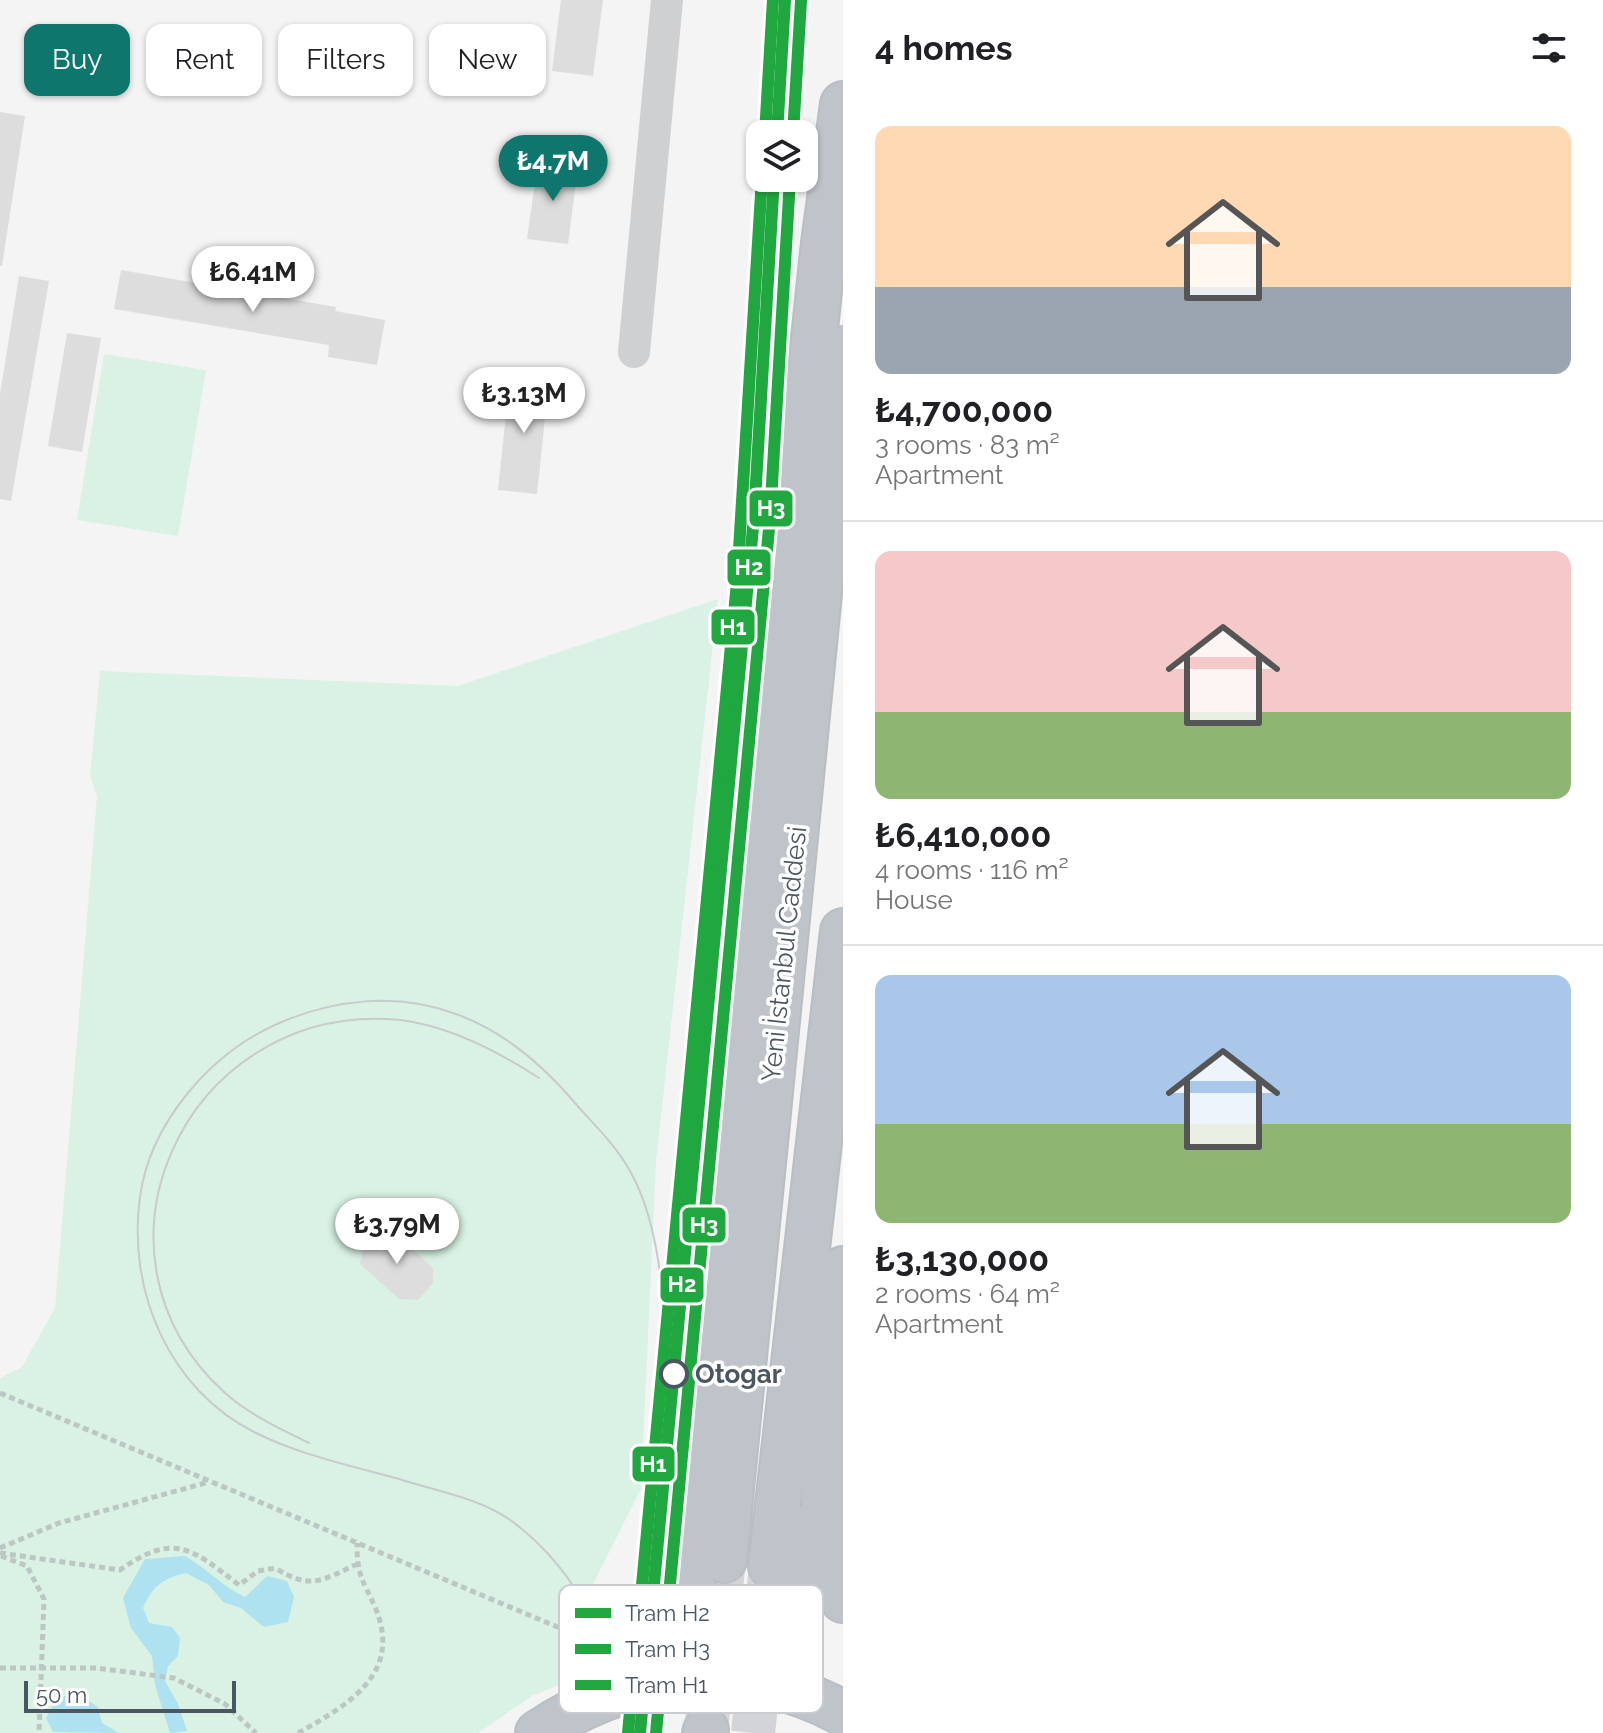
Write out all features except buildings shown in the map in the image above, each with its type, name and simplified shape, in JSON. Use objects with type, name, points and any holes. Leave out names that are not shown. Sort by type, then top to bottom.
[{"type":"highway","points":[[699,1585],[706,1558],[822,259],[843,104]]},
{"type":"highway","name":"Yeni İstanbul Caddesi","points":[[706,1558],[843,349]]},
{"type":"highway","points":[[771,1566],[843,931]]},
{"type":"highway","points":[[804,1585],[821,1470],[842,1275]]},
{"type":"highway","points":[[842,1275],[843,1347]]},
{"type":"highway","points":[[821,1470],[827,1538],[843,1600]]},
{"type":"highway","points":[[688,1585],[706,1558]]},
{"type":"highway","points":[[823,1704],[843,1713]]},
{"type":"highway","points":[[538,1733],[574,1713]]},
{"type":"street","points":[[634,352],[667,0]]},
{"type":"path","points":[[0,1393],[559,1628]]},
{"type":"path","points":[[0,1552],[59,1523],[211,1481]]},
{"type":"path","points":[[298,1733],[335,1713],[380,1667],[385,1645],[376,1609],[357,1572],[357,1543]]},
{"type":"path","points":[[0,1552],[120,1570],[141,1555],[168,1545],[196,1554],[239,1585],[258,1571],[275,1568],[298,1582],[319,1582],[357,1564]]},
{"type":"path","points":[[0,1552],[27,1566],[44,1599],[39,1733]]},
{"type":"path","points":[[0,1668],[96,1668],[174,1678],[225,1704],[256,1733]]},
{"type":"green space","points":[[104,354],[206,370],[178,536],[77,520]]},
{"type":"green space","points":[[718,599],[656,1161],[641,1489],[593,1585],[559,1585],[559,1685],[532,1696],[478,1733],[0,1733],[0,1378],[22,1367],[55,1308],[97,796],[90,776],[100,671],[458,686]]},
{"type":"water","points":[[185,1556],[245,1597],[267,1576],[287,1581],[294,1597],[288,1622],[264,1627],[241,1608],[223,1602],[209,1585],[186,1573],[165,1580],[155,1589],[143,1608],[149,1623],[172,1627],[180,1638],[178,1656],[168,1666],[165,1681],[178,1704],[187,1731],[170,1733],[155,1685],[152,1656],[131,1628],[123,1598],[145,1559]]},
{"type":"water","points":[[67,1694],[84,1698],[98,1707],[102,1723],[119,1733],[53,1732],[46,1718],[54,1704]]},
{"type":"tunnel","points":[[721,1585],[724,1560]]},
{"type":"tunnel","points":[[769,1585],[771,1566]]},
{"type":"tunnel","points":[[706,1730],[708,1713]]},
{"type":"tunnel","points":[[753,1733],[755,1713]]},
{"type":"tram line","name":"H1","points":[[766,120],[773,0]]},
{"type":"tram line","name":"H2","points":[[778,120],[785,0]]},
{"type":"tram line","name":"H3","points":[[794,120],[801,1]]},
{"type":"tram line","name":"H1","points":[[642,1585],[737,582],[761,192]]},
{"type":"tram line","name":"H2","points":[[654,1585],[754,517],[773,192]]},
{"type":"tram line","name":"H3","points":[[670,1585],[770,518],[789,192]]},
{"type":"tram line","points":[[572,1585],[537,1543],[513,1522],[487,1507],[273,1441],[226,1414],[199,1391],[160,1334],[140,1267],[138,1232],[140,1197],[146,1170],[156,1143],[187,1094],[207,1072],[252,1037],[298,1015],[365,1001],[411,1003],[456,1014],[490,1030],[521,1051],[563,1089],[611,1143],[630,1171],[644,1202],[654,1237],[664,1314],[666,1464]]},
{"type":"tram line","points":[[309,1443],[255,1415],[225,1393],[179,1336],[157,1274],[155,1211],[172,1150],[206,1096],[255,1054],[316,1027],[387,1019],[447,1031],[505,1057],[539,1078]]},
{"type":"tram line","points":[[623,1713],[627,1733]]},
{"type":"tram line","name":"H1","points":[[628,1733],[630,1713]]},
{"type":"tram line","name":"H2","points":[[640,1733],[642,1713]]},
{"type":"tram line","name":"H3","points":[[656,1733],[658,1713]]},
{"type":"place","name":"Otogar","points":[[674,1374]]}]
